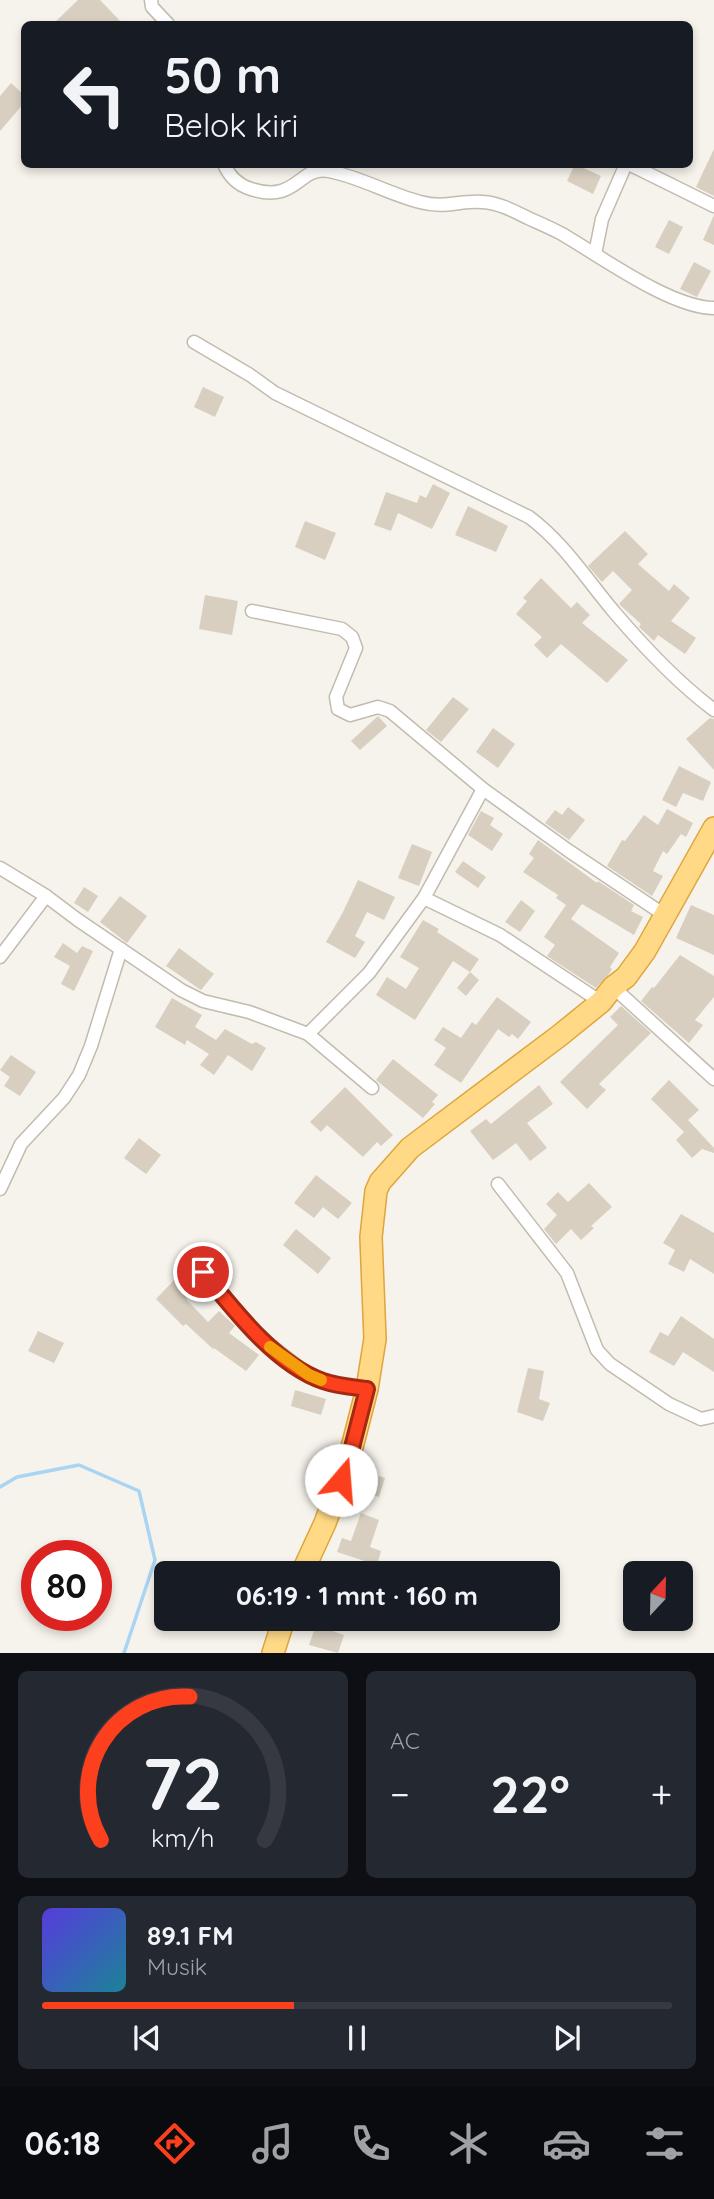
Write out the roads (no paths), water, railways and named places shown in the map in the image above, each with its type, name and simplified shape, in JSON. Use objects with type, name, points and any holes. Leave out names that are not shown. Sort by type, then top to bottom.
[{"type":"highway","points":[[308,1561],[349,1459],[367,1389],[375,1339],[371,1237],[376,1191],[380,1182],[410,1148],[607,994],[632,968],[666,916],[714,828]]},
{"type":"highway","points":[[273,1653],[280,1631]]},
{"type":"street","points":[[151,0],[152,7],[165,21]]},
{"type":"street","points":[[227,168],[238,183],[259,191],[281,192],[310,173],[327,170],[426,204],[446,206],[483,202],[502,206],[559,232],[669,296],[714,308]]},
{"type":"street","points":[[595,254],[602,219],[625,168]]},
{"type":"street","points":[[635,168],[714,206]]},
{"type":"street","points":[[194,342],[275,393],[529,517],[561,545],[615,613],[656,656],[714,710]]},
{"type":"street","points":[[252,611],[342,629],[352,637],[356,648],[335,701],[338,709],[349,715],[378,707],[386,708],[483,789],[569,852],[666,916]]},
{"type":"street","points":[[308,1034],[369,973],[424,898],[483,789]]},
{"type":"street","points":[[0,868],[46,896],[181,990],[203,1001],[249,1012],[308,1034],[372,1087]]},
{"type":"street","points":[[0,957],[46,896]]},
{"type":"street","points":[[424,898],[500,935],[607,994],[714,1079]]},
{"type":"street","points":[[0,1189],[21,1143],[64,1098],[79,1075],[91,1046],[121,948]]},
{"type":"street","points":[[498,1184],[567,1273],[597,1350],[610,1364],[669,1404],[701,1419],[714,1416]]},
{"type":"street","points":[[203,1272],[253,1332],[309,1375],[337,1385],[367,1389]]},
{"type":"waterway","points":[[0,1487],[17,1477],[79,1465],[139,1491],[155,1560],[124,1653]]}]
